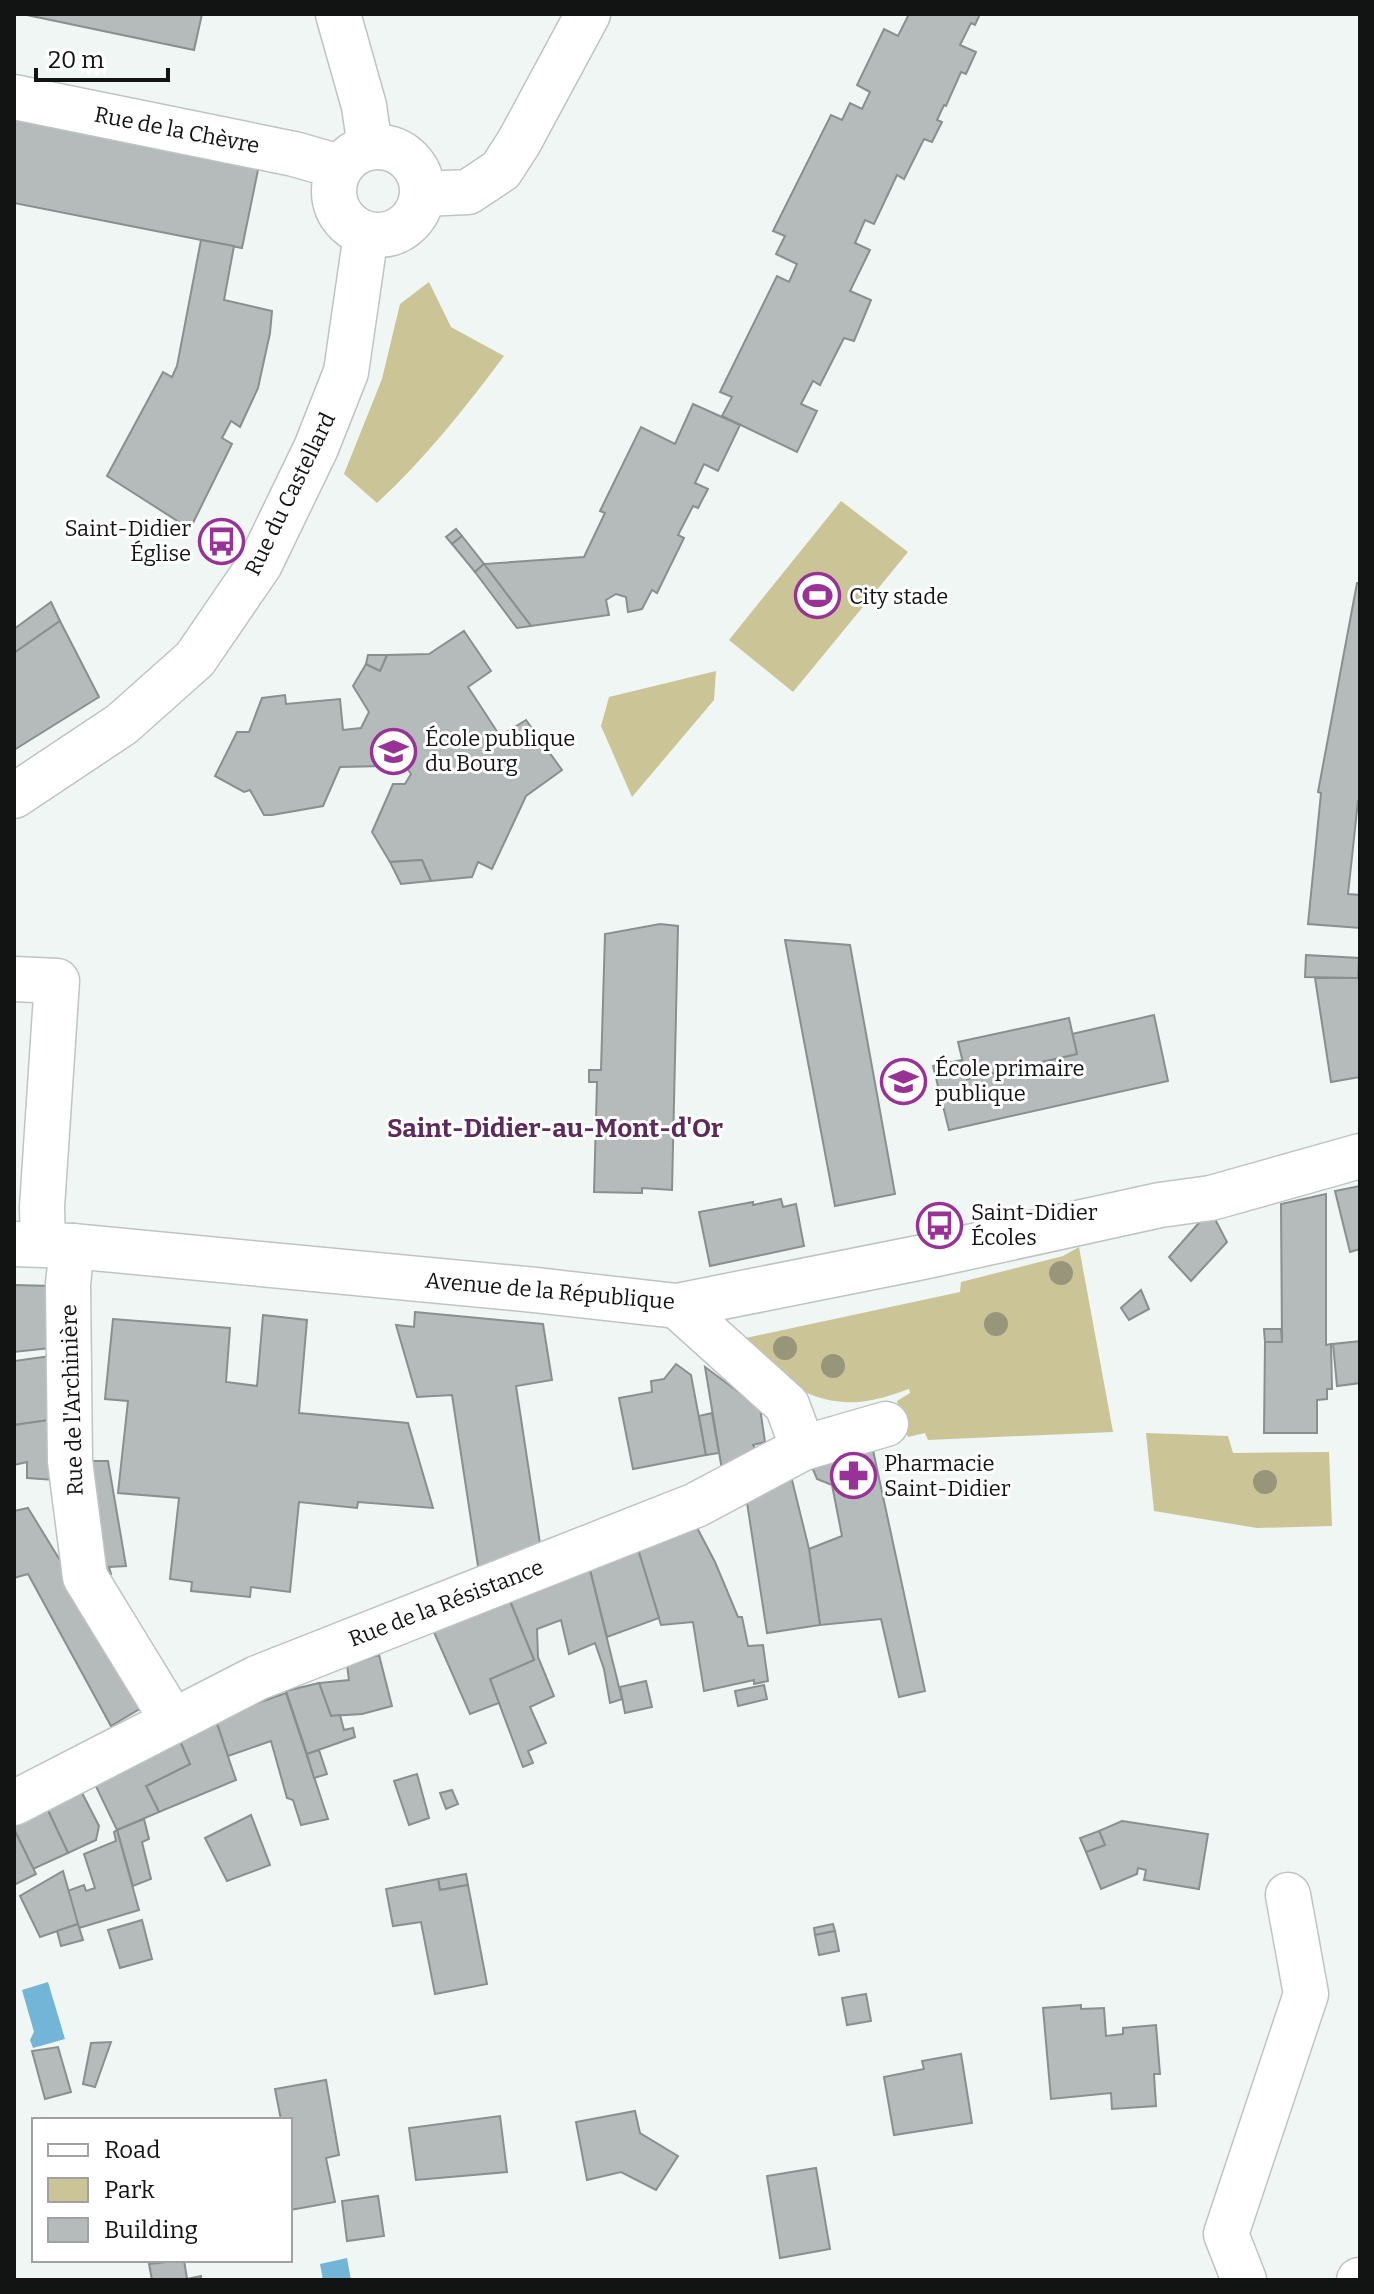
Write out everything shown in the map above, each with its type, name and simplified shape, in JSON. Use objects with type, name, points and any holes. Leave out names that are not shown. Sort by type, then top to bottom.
[{"type":"street","points":[[338,14],[364,106],[355,157]]},
{"type":"street","points":[[423,194],[468,192],[501,170],[588,14]]},
{"type":"street","name":"Rue de la Chèvre","points":[[14,97],[294,154],[355,157]]},
{"type":"street","points":[[384,146],[408,158],[421,180],[423,194],[417,213],[404,228],[385,235],[366,234],[353,228],[343,219],[333,194],[335,180],[355,157],[384,146]]},
{"type":"street","name":"Rue du Castellard","points":[[14,796],[122,724],[195,659],[260,564],[316,448],[346,372],[366,234]]},
{"type":"street","name":"Rue de l'Archinière","points":[[14,979],[57,981],[42,1207],[43,1245],[68,1284],[70,1461],[85,1577],[173,1721]]},
{"type":"street","name":"Avenue de la République","points":[[43,1245],[519,1288],[677,1306],[1160,1205],[1211,1198],[1360,1156]]},
{"type":"street","points":[[677,1306],[787,1405],[803,1448]]},
{"type":"street","name":"Rue de la Résistance","points":[[14,1803],[257,1678],[696,1505],[803,1448],[886,1424]]},
{"type":"street","points":[[1244,2280],[1226,2234],[1306,1994],[1288,1895]]},
{"type":"green space","points":[[429,282],[451,327],[504,356],[444,432],[377,503],[344,474],[382,379],[400,304]]},
{"type":"green space","name":"City stade","points":[[841,501],[908,552],[793,692],[729,640]]},
{"type":"green space","points":[[716,671],[714,700],[632,797],[601,726],[609,697]]},
{"type":"green space","points":[[1079,1247],[1113,1432],[928,1440],[925,1433],[908,1437],[897,1401],[910,1393],[909,1389],[872,1400],[831,1400],[813,1395],[779,1377],[732,1341],[960,1292],[961,1282],[1063,1256]]},
{"type":"green space","points":[[1146,1433],[1228,1436],[1233,1453],[1329,1452],[1332,1526],[1257,1528],[1154,1511]]},
{"type":"water","points":[[48,1982],[65,2039],[33,2048],[30,2040],[34,2032],[22,1990]]},
{"type":"water","points":[[347,2258],[351,2280],[323,2280],[320,2264]]},
{"type":"building","points":[[22,14],[202,14],[194,50]]},
{"type":"building","points":[[909,14],[980,14],[975,25],[971,23],[960,45],[976,52],[966,74],[961,72],[944,105],[937,120],[942,122],[932,142],[924,139],[904,179],[897,175],[874,224],[865,220],[855,243],[870,250],[850,291],[871,300],[854,341],[844,338],[820,385],[813,381],[801,404],[817,411],[797,452],[722,416],[732,397],[720,392],[777,276],[789,282],[797,264],[776,254],[785,236],[773,231],[831,115],[842,120],[850,103],[862,109],[870,92],[857,85],[884,29],[898,36]]},
{"type":"building","points":[[14,115],[259,165],[242,248],[14,203]]},
{"type":"building","points":[[201,240],[234,246],[224,300],[272,311],[258,388],[240,427],[231,421],[222,438],[232,444],[190,529],[107,476],[163,372],[172,377],[177,366]]},
{"type":"building","points":[[693,404],[740,425],[718,471],[704,464],[695,483],[708,489],[698,508],[693,506],[678,535],[684,538],[657,593],[652,590],[642,609],[628,612],[626,597],[616,594],[606,600],[609,615],[531,626],[484,564],[584,557],[605,513],[600,511],[641,427],[675,444]]},
{"type":"building","points":[[456,529],[462,536],[452,544],[446,537]]},
{"type":"building","points":[[462,536],[484,564],[475,572],[452,544]]},
{"type":"building","points":[[484,564],[531,626],[517,628],[475,572]]},
{"type":"building","points":[[1357,583],[1360,583],[1360,801],[1348,894],[1360,895],[1360,928],[1308,924],[1321,793],[1318,792]]},
{"type":"building","points":[[51,602],[60,621],[14,653],[14,629]]},
{"type":"building","points":[[60,621],[99,697],[14,750],[14,653]]},
{"type":"building","points":[[464,631],[491,671],[468,687],[500,736],[526,720],[562,770],[526,796],[492,869],[478,862],[472,877],[431,881],[422,860],[390,862],[372,832],[393,784],[405,784],[411,774],[401,759],[388,760],[385,766],[340,767],[323,806],[272,815],[264,815],[250,790],[244,792],[215,776],[237,732],[249,732],[262,698],[285,695],[286,704],[340,699],[343,730],[361,728],[369,712],[353,686],[366,664],[380,671],[387,655],[429,654]]},
{"type":"building","points":[[368,655],[387,655],[380,671],[366,664]]},
{"type":"building","points":[[422,860],[431,881],[401,884],[390,862]]},
{"type":"building","points":[[660,924],[678,926],[672,1190],[642,1188],[642,1193],[594,1192],[597,1082],[589,1082],[589,1070],[601,1070],[605,934]]},
{"type":"building","points":[[785,940],[850,945],[895,1194],[835,1206]]},
{"type":"building","points":[[1306,955],[1359,958],[1358,978],[1305,977]]},
{"type":"building","points":[[1315,978],[1360,978],[1360,1077],[1331,1082]]},
{"type":"building","points":[[1154,1015],[1168,1081],[949,1130],[933,1066],[962,1060],[967,1079],[1077,1054],[1072,1034]]},
{"type":"building","points":[[1069,1018],[1077,1054],[967,1079],[958,1042]]},
{"type":"building","points":[[1360,1186],[1360,1249],[1350,1252],[1335,1191]]},
{"type":"building","points":[[1326,1194],[1326,1345],[1331,1344],[1332,1389],[1327,1389],[1327,1399],[1317,1400],[1317,1433],[1264,1433],[1265,1342],[1282,1342],[1281,1204]]},
{"type":"building","points":[[781,1199],[783,1207],[796,1204],[804,1246],[710,1266],[699,1212]]},
{"type":"building","points":[[1205,1216],[1215,1219],[1227,1242],[1191,1281],[1169,1257]]},
{"type":"building","points":[[14,1285],[52,1286],[50,1348],[14,1352]]},
{"type":"building","points":[[1141,1290],[1149,1309],[1129,1320],[1121,1308]]},
{"type":"building","points":[[415,1312],[543,1324],[552,1380],[516,1386],[541,1550],[480,1579],[452,1395],[417,1397],[396,1325],[414,1327]]},
{"type":"building","points":[[263,1315],[307,1320],[299,1413],[408,1423],[433,1508],[358,1502],[357,1508],[299,1502],[290,1592],[251,1587],[250,1597],[191,1591],[192,1582],[170,1579],[179,1498],[118,1493],[128,1401],[105,1399],[113,1319],[230,1328],[226,1382],[257,1386]]},
{"type":"building","points":[[1264,1329],[1281,1329],[1282,1342],[1265,1342]]},
{"type":"building","points":[[1360,1341],[1360,1383],[1337,1386],[1333,1344]]},
{"type":"building","points":[[51,1356],[56,1419],[14,1425],[14,1361]]},
{"type":"building","points":[[676,1364],[691,1375],[706,1455],[633,1469],[619,1398],[652,1392],[651,1381],[664,1379]]},
{"type":"building","points":[[705,1367],[760,1408],[765,1442],[753,1445],[759,1455],[722,1470]]},
{"type":"building","points":[[712,1413],[719,1453],[706,1455],[699,1416]]},
{"type":"building","points":[[56,1419],[55,1480],[27,1478],[27,1462],[14,1465],[14,1425]]},
{"type":"building","points":[[871,1441],[925,1691],[899,1697],[881,1619],[820,1625],[809,1549],[842,1536],[832,1485],[817,1479],[812,1467]]},
{"type":"building","points":[[108,1461],[126,1566],[109,1567],[111,1574],[101,1575],[80,1462]]},
{"type":"building","points":[[791,1476],[809,1549],[820,1625],[767,1633],[746,1496]]},
{"type":"building","points":[[28,1508],[148,1704],[111,1726],[28,1574],[14,1578],[14,1511]]},
{"type":"building","points":[[693,1520],[738,1617],[742,1617],[748,1646],[763,1645],[768,1681],[754,1684],[754,1680],[704,1691],[693,1622],[661,1625],[637,1546]]},
{"type":"building","points":[[637,1546],[659,1618],[607,1637],[589,1566]]},
{"type":"building","points":[[589,1566],[622,1699],[610,1703],[604,1669],[595,1643],[569,1654],[561,1620],[537,1629],[538,1657],[554,1696],[530,1707],[546,1743],[528,1751],[533,1763],[523,1767],[490,1679],[534,1660],[508,1596]]},
{"type":"building","points":[[508,1596],[534,1660],[490,1679],[499,1703],[470,1714],[433,1630]]},
{"type":"building","points":[[379,1655],[392,1706],[362,1714],[331,1716],[319,1683],[349,1680],[347,1665]]},
{"type":"building","points":[[646,1681],[652,1707],[625,1713],[620,1687]]},
{"type":"building","points":[[319,1683],[331,1716],[340,1715],[344,1730],[353,1728],[355,1737],[307,1754],[286,1691]]},
{"type":"building","points":[[764,1685],[767,1699],[738,1706],[735,1691]]},
{"type":"building","points":[[286,1693],[328,1819],[301,1825],[293,1800],[287,1798],[271,1741],[228,1756],[215,1718]]},
{"type":"building","points":[[215,1718],[236,1780],[159,1812],[146,1786],[190,1764],[176,1732]]},
{"type":"building","points":[[176,1732],[190,1764],[146,1786],[159,1812],[117,1830],[92,1778]]},
{"type":"building","points":[[319,1750],[327,1774],[314,1778],[307,1754]]},
{"type":"building","points":[[417,1774],[429,1818],[409,1825],[394,1781]]},
{"type":"building","points":[[78,1785],[99,1826],[96,1840],[68,1853],[45,1804]]},
{"type":"building","points":[[452,1790],[458,1804],[446,1809],[440,1793]]},
{"type":"building","points":[[45,1804],[68,1853],[33,1869],[14,1829],[14,1820]]},
{"type":"building","points":[[251,1815],[270,1865],[227,1881],[205,1838]]},
{"type":"building","points":[[144,1819],[149,1839],[142,1842],[151,1879],[133,1886],[117,1830]]},
{"type":"building","points":[[1122,1821],[1208,1834],[1199,1889],[1144,1880],[1146,1870],[1138,1868],[1137,1874],[1101,1889],[1086,1852],[1105,1845],[1099,1831]]},
{"type":"building","points":[[14,1829],[36,1874],[14,1885]]},
{"type":"building","points":[[117,1830],[139,1910],[79,1928],[67,1891],[84,1885],[86,1891],[95,1888],[84,1854],[116,1841],[114,1832]]},
{"type":"building","points":[[1099,1831],[1105,1845],[1086,1852],[1080,1838]]},
{"type":"building","points":[[63,1871],[78,1924],[40,1937],[20,1896]]},
{"type":"building","points":[[466,1874],[468,1885],[440,1890],[438,1879]]},
{"type":"building","points":[[438,1879],[440,1890],[468,1885],[487,1984],[435,1994],[421,1922],[393,1926],[386,1889]]},
{"type":"building","points":[[142,1920],[152,1959],[120,1968],[108,1930]]},
{"type":"building","points":[[78,1924],[83,1940],[61,1946],[57,1931]]},
{"type":"building","points":[[833,1924],[835,1931],[815,1935],[814,1928]]},
{"type":"building","points":[[835,1931],[839,1951],[819,1955],[815,1935]]},
{"type":"building","points":[[866,1994],[871,2021],[847,2025],[842,1998]]},
{"type":"building","points":[[1081,2005],[1081,2009],[1104,2008],[1106,2036],[1123,2034],[1123,2028],[1156,2025],[1160,2074],[1154,2074],[1156,2106],[1112,2109],[1111,2093],[1051,2099],[1043,2008]]},
{"type":"building","points":[[111,2042],[95,2087],[83,2084],[91,2043]]},
{"type":"building","points":[[58,2047],[71,2092],[45,2099],[32,2051]]},
{"type":"building","points":[[961,2054],[972,2123],[894,2135],[884,2077],[924,2069],[922,2061]]},
{"type":"building","points":[[326,2080],[339,2155],[326,2158],[335,2202],[292,2210],[292,2118],[281,2118],[275,2089]]},
{"type":"building","points":[[635,2111],[640,2133],[678,2156],[656,2190],[621,2172],[587,2180],[576,2122]]},
{"type":"building","points":[[500,2116],[507,2172],[416,2180],[409,2128]]},
{"type":"building","points":[[816,2168],[830,2249],[780,2258],[767,2176]]},
{"type":"building","points":[[378,2196],[384,2236],[347,2241],[342,2201]]},
{"type":"building","points":[[184,2262],[187,2279],[201,2276],[201,2280],[152,2280],[149,2264]]},
{"type":"place","name":"Saint-Didier Église","points":[[222,541]]},
{"type":"place","name":"City stade","points":[[818,596]]},
{"type":"place","name":"École publique du Bourg","points":[[394,751]]},
{"type":"place","name":"École primaire publique","points":[[904,1081]]},
{"type":"place","name":"Saint-Didier Écoles","points":[[940,1225]]},
{"type":"place","name":"Pharmacie Saint-Didier","points":[[853,1476]]},
{"type":"district","name":"Saint-Didier-au-Mont-d'Or","points":[[555,1128]]}]
